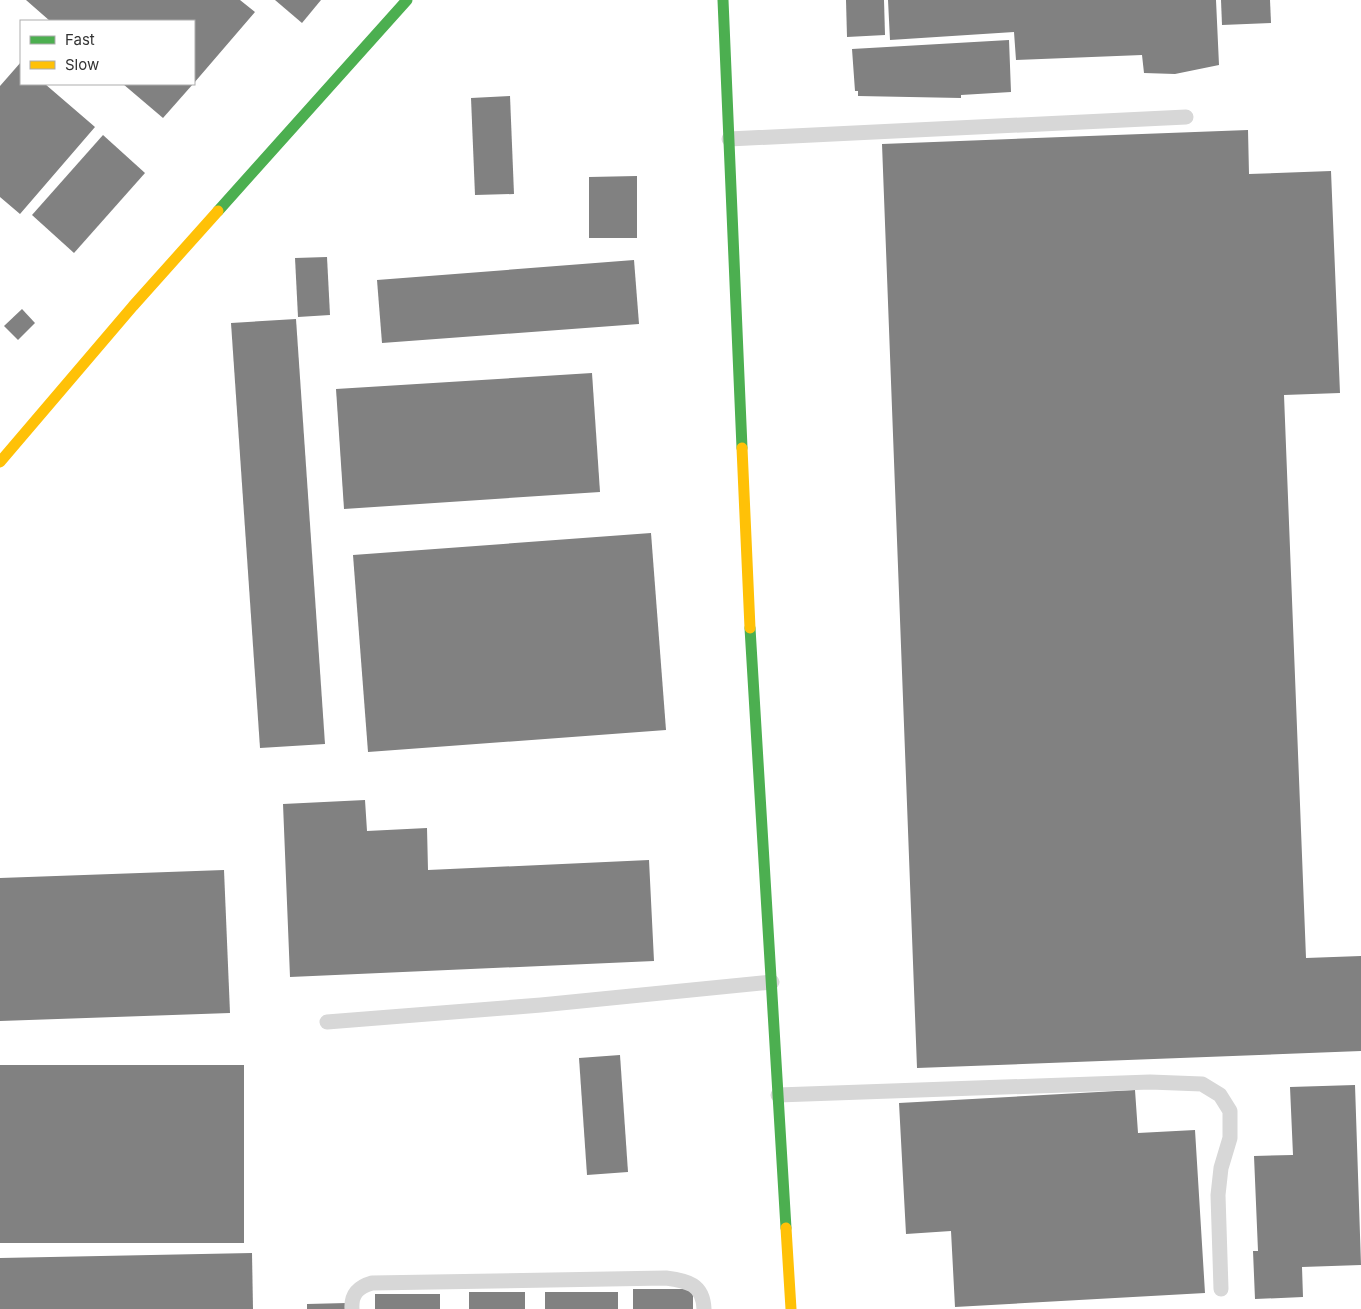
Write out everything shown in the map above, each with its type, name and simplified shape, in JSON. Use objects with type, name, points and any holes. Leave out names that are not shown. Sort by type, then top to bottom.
[{"type":"street","points":[[0,462],[133,306],[407,0]]},
{"type":"street","points":[[724,0],[749,613],[791,1309]]},
{"type":"lane","points":[[730,139],[1186,117]]},
{"type":"lane","points":[[327,1022],[541,1005],[772,982]]},
{"type":"lane","points":[[778,1095],[1150,1082],[1202,1084],[1220,1094],[1230,1112],[1230,1138],[1221,1168],[1218,1195],[1221,1289]]},
{"type":"lane","points":[[352,1309],[354,1293],[361,1286],[372,1283],[666,1278],[687,1280],[698,1287],[704,1301],[704,1309]]},
{"type":"building","points":[[26,0],[240,0],[255,12],[195,82],[195,20],[49,20]]},
{"type":"building","points":[[275,0],[321,0],[302,23]]},
{"type":"building","points":[[846,0],[884,0],[885,35],[847,37]]},
{"type":"building","points":[[888,0],[1216,0],[1219,65],[1175,74],[1144,73],[1142,55],[1016,60],[1014,32],[890,40]]},
{"type":"building","points":[[1221,0],[1270,0],[1271,23],[1222,25]]},
{"type":"building","points":[[1009,40],[1011,92],[961,95],[961,98],[858,96],[858,91],[855,91],[852,49]]},
{"type":"building","points":[[20,63],[20,85],[46,85],[95,127],[20,214],[0,197],[0,86]]},
{"type":"building","points":[[124,85],[192,85],[163,118]]},
{"type":"building","points":[[510,96],[514,194],[475,195],[471,98]]},
{"type":"building","points":[[1248,130],[1249,174],[1331,171],[1340,393],[1284,395],[1306,958],[1361,956],[1361,1051],[917,1068],[882,144]]},
{"type":"building","points":[[103,135],[145,173],[74,253],[32,215]]},
{"type":"building","points":[[637,176],[637,238],[589,238],[589,177]]},
{"type":"building","points":[[327,257],[330,315],[298,317],[295,258]]},
{"type":"building","points":[[634,260],[639,324],[382,343],[377,280]]},
{"type":"building","points":[[22,309],[35,323],[18,340],[4,326]]},
{"type":"building","points":[[296,319],[325,744],[260,748],[231,323]]},
{"type":"building","points":[[592,373],[600,492],[344,509],[336,389]]},
{"type":"building","points":[[651,533],[666,730],[368,752],[353,555]]},
{"type":"building","points":[[365,800],[367,831],[427,828],[428,870],[649,860],[654,961],[290,977],[283,804]]},
{"type":"building","points":[[224,870],[230,1013],[0,1021],[0,878]]},
{"type":"building","points":[[620,1055],[628,1172],[587,1175],[579,1058]]},
{"type":"building","points":[[0,1065],[244,1065],[244,1243],[0,1243]]},
{"type":"building","points":[[1355,1085],[1361,1265],[1302,1267],[1303,1297],[1255,1299],[1253,1251],[1258,1251],[1254,1156],[1293,1155],[1290,1087]]},
{"type":"building","points":[[1135,1090],[1138,1133],[1195,1130],[1205,1293],[955,1307],[951,1231],[906,1234],[899,1103]]},
{"type":"building","points":[[252,1253],[253,1309],[0,1309],[0,1258]]},
{"type":"building","points":[[633,1289],[693,1289],[693,1309],[633,1309]]},
{"type":"building","points":[[469,1292],[525,1292],[525,1309],[469,1309]]},
{"type":"building","points":[[545,1292],[618,1292],[618,1309],[545,1309]]},
{"type":"building","points":[[375,1294],[440,1294],[440,1309],[375,1309]]},
{"type":"building","points":[[347,1303],[347,1309],[307,1309],[307,1304]]},
{"type":"traffic: fast","points":[[218,211],[407,0]]},
{"type":"traffic: fast","points":[[723,0],[742,448]]},
{"type":"traffic: fast","points":[[750,628],[786,1228]]},
{"type":"traffic: slow","points":[[0,462],[133,306],[218,211]]},
{"type":"traffic: slow","points":[[742,448],[750,628]]},
{"type":"traffic: slow","points":[[786,1228],[791,1309]]}]
